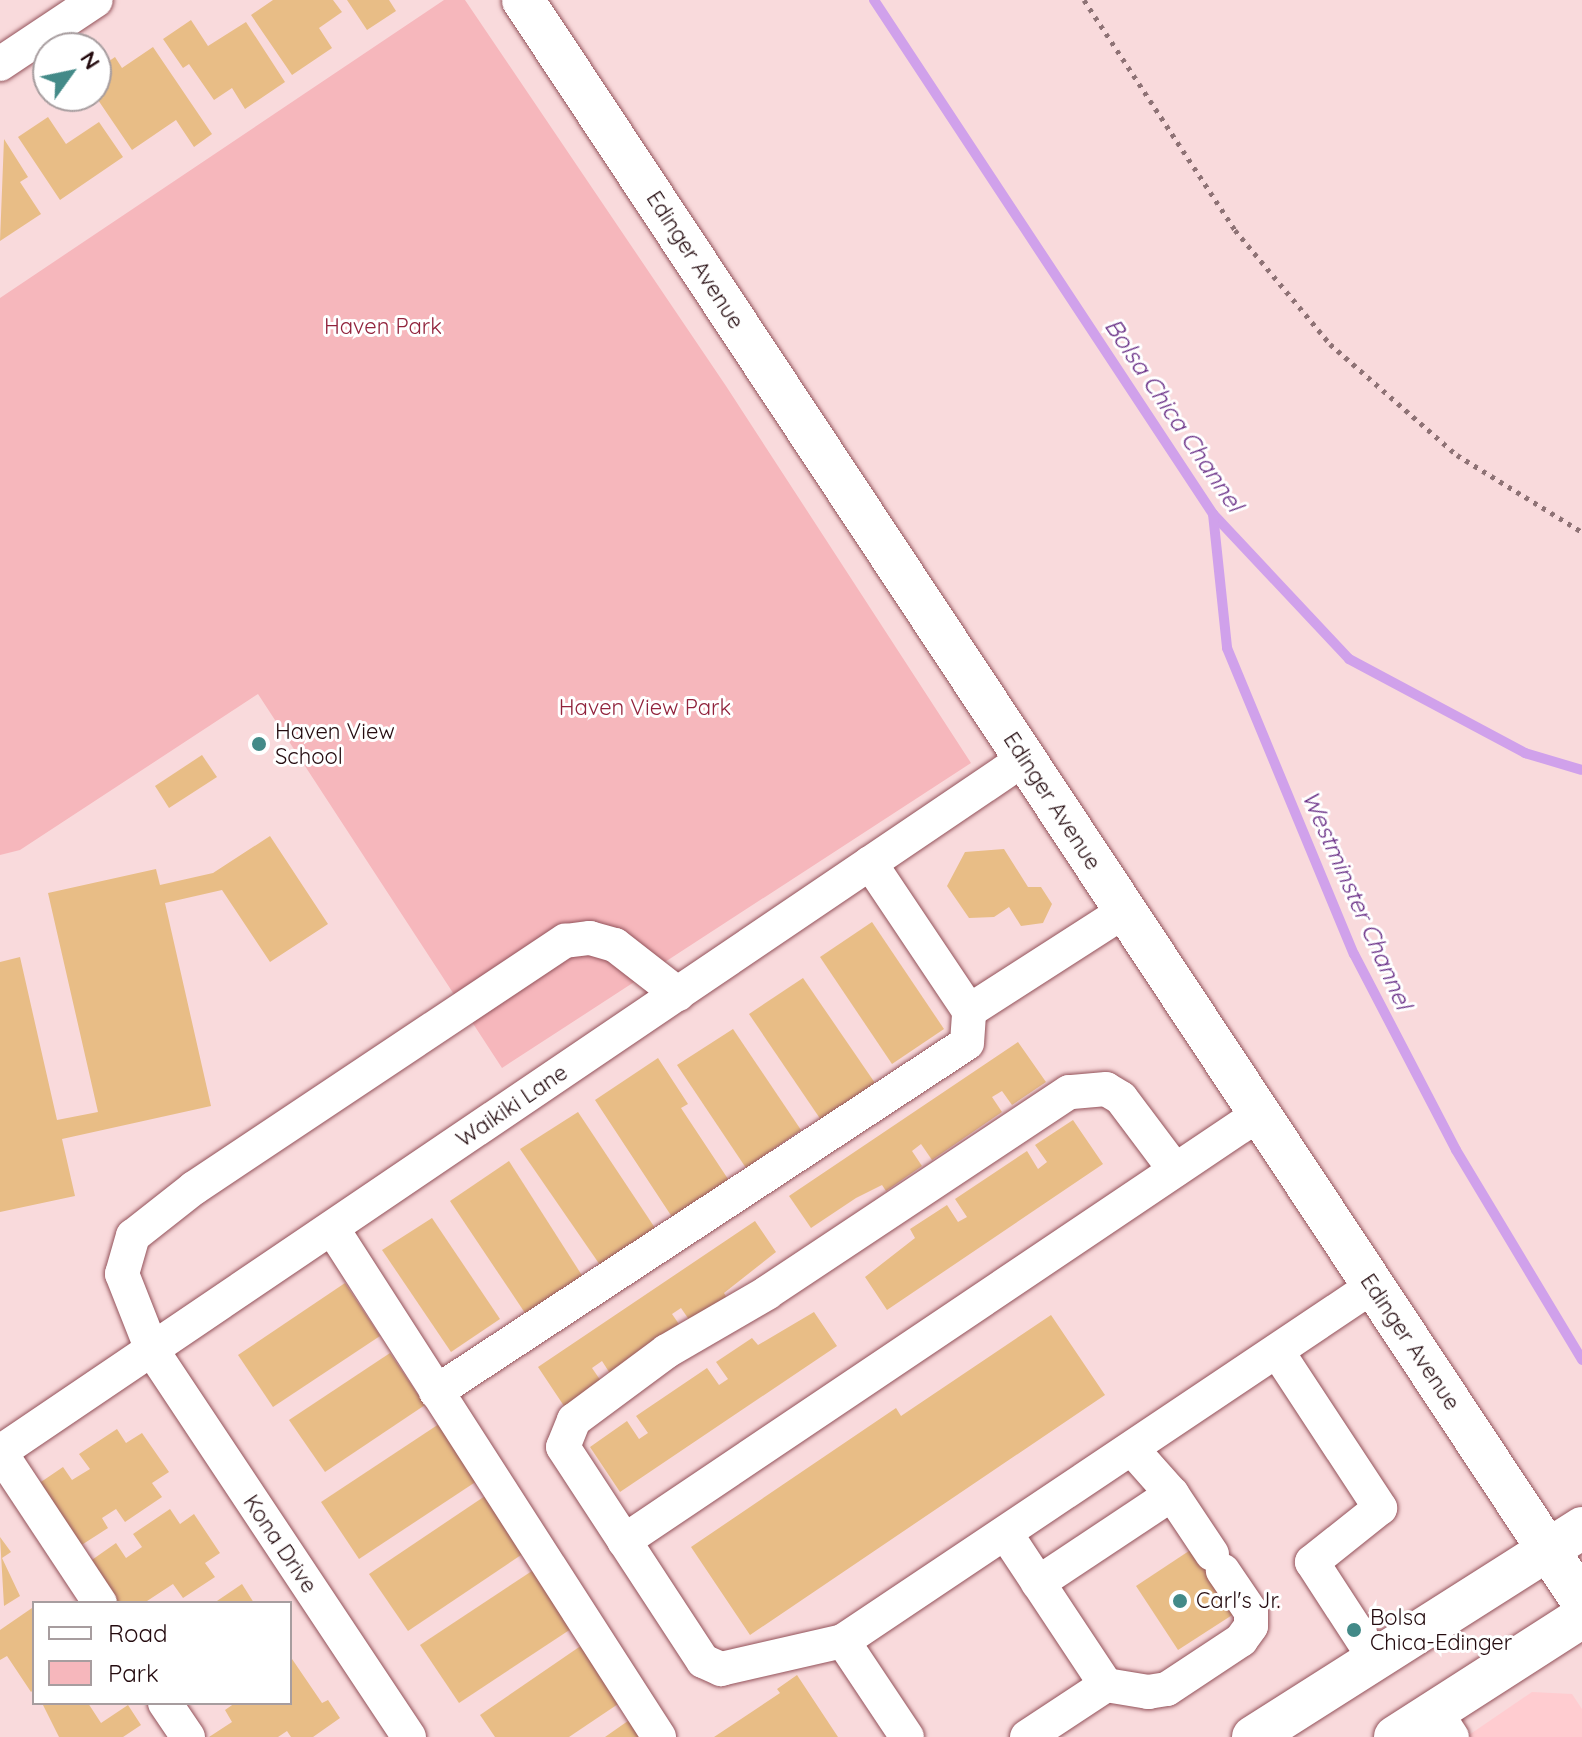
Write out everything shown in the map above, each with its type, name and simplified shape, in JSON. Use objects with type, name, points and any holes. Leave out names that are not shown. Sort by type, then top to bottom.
[{"type":"main road","name":"Edinger Avenue","points":[[523,0],[1373,1286],[1565,1538],[1582,1601]]},
{"type":"main road","points":[[1253,1737],[1565,1538]]},
{"type":"main road","points":[[1395,1737],[1444,1724],[1582,1617]]},
{"type":"street","points":[[0,64],[96,0]]},
{"type":"street","name":"Waikiki Lane","points":[[0,1452],[1024,759]]},
{"type":"street","points":[[436,1392],[967,1043],[969,1011],[870,863]]},
{"type":"street","points":[[969,1011],[1125,911]]},
{"type":"street","name":"Kona Drive","points":[[409,1737],[152,1350],[122,1274],[133,1236],[194,1188],[565,941],[590,938],[615,945],[678,994]]},
{"type":"street","points":[[1175,1170],[1121,1098],[1106,1089],[1069,1092],[767,1293],[667,1351],[574,1420],[563,1447],[703,1661],[721,1669],[843,1641],[1373,1286]]},
{"type":"street","points":[[624,1541],[1259,1114]]},
{"type":"street","points":[[332,1228],[659,1737]]},
{"type":"street","points":[[1277,1351],[1380,1508],[1312,1562],[1375,1659]]},
{"type":"street","points":[[1044,1732],[1106,1685],[1148,1692],[1167,1689],[1241,1640],[1251,1626],[1251,1612],[1172,1494],[1132,1449]]},
{"type":"street","points":[[0,1452],[99,1601]]},
{"type":"street","points":[[1038,1583],[1172,1494]]},
{"type":"street","points":[[1006,1534],[1106,1685]]},
{"type":"street","points":[[843,1641],[907,1737]]},
{"type":"street","points":[[166,1705],[188,1737]]},
{"type":"path","points":[[1084,0],[1235,230],[1330,344],[1457,455],[1582,532]]},
{"type":"shaded area","points":[[1532,1692],[1572,1694],[1582,1709],[1582,1737],[1466,1737]]},
{"type":"green space","points":[[444,0],[465,0],[726,386],[971,763],[502,1068],[258,694],[20,850],[0,855],[0,298]]},
{"type":"building","points":[[273,0],[333,0],[342,12],[319,28],[332,48],[292,75],[251,15]]},
{"type":"building","points":[[347,0],[389,0],[396,11],[367,30]]},
{"type":"building","points":[[191,20],[208,46],[246,22],[285,82],[245,109],[232,88],[214,100],[189,64],[183,68],[163,39]]},
{"type":"building","points":[[153,47],[212,134],[194,147],[176,120],[132,150],[106,112],[112,112],[112,59],[115,57],[122,68]]},
{"type":"building","points":[[48,117],[66,144],[99,122],[123,157],[60,200],[18,137]]},
{"type":"building","points":[[4,139],[28,177],[20,182],[41,214],[0,241]]},
{"type":"building","points":[[202,755],[217,777],[169,808],[155,786]]},
{"type":"building","points":[[270,836],[328,924],[270,962],[222,890],[165,903],[211,1106],[62,1139],[75,1196],[0,1212],[0,962],[20,957],[57,1120],[98,1112],[48,893],[156,869],[160,885],[213,873]]},
{"type":"building","points":[[1004,849],[1028,887],[1041,887],[1052,904],[1043,923],[1021,926],[1009,907],[994,917],[969,918],[947,886],[965,852]]},
{"type":"building","points":[[872,922],[944,1029],[892,1064],[820,957]]},
{"type":"building","points":[[803,978],[875,1083],[821,1120],[749,1014]]},
{"type":"building","points":[[733,1029],[801,1130],[746,1168],[677,1065]]},
{"type":"building","points":[[1018,1042],[1046,1082],[1012,1105],[1002,1091],[992,1097],[1002,1112],[932,1160],[921,1144],[912,1151],[922,1166],[886,1191],[882,1185],[811,1228],[789,1196]]},
{"type":"building","points":[[658,1058],[688,1104],[681,1108],[730,1182],[674,1220],[595,1100]]},
{"type":"building","points":[[578,1112],[655,1228],[600,1265],[520,1149]]},
{"type":"building","points":[[1073,1120],[1103,1164],[887,1310],[865,1277],[915,1238],[910,1229],[947,1205],[958,1222],[967,1217],[955,1199],[1027,1151],[1038,1169],[1047,1162],[1035,1145]]},
{"type":"building","points":[[509,1161],[583,1277],[527,1316],[450,1201]]},
{"type":"building","points":[[432,1218],[500,1319],[451,1352],[382,1250]]},
{"type":"building","points":[[755,1221],[776,1252],[724,1293],[728,1300],[692,1324],[681,1308],[672,1314],[683,1330],[613,1378],[602,1361],[592,1368],[603,1384],[566,1409],[538,1367]]},
{"type":"building","points":[[345,1283],[380,1336],[273,1407],[238,1355]]},
{"type":"building","points":[[814,1312],[837,1346],[620,1492],[590,1447],[627,1421],[639,1439],[648,1433],[636,1416],[707,1368],[719,1385],[728,1379],[716,1362],[752,1338],[758,1345]]},
{"type":"building","points":[[1051,1315],[1105,1395],[750,1635],[691,1547],[896,1408],[901,1416]]},
{"type":"building","points":[[390,1353],[425,1405],[325,1472],[289,1420]]},
{"type":"building","points":[[439,1424],[477,1481],[359,1559],[321,1502]]},
{"type":"building","points":[[117,1429],[126,1443],[142,1433],[169,1472],[152,1483],[162,1497],[125,1522],[116,1509],[102,1518],[108,1528],[80,1546],[38,1484],[63,1467],[72,1480],[90,1469],[79,1454]]},
{"type":"building","points":[[485,1496],[524,1553],[408,1631],[369,1574]]},
{"type":"building","points":[[170,1509],[180,1524],[194,1514],[220,1553],[205,1563],[215,1577],[183,1598],[173,1584],[147,1601],[116,1601],[89,1562],[116,1543],[126,1558],[142,1547],[133,1534]]},
{"type":"building","points":[[0,1537],[11,1552],[2,1558],[20,1596],[4,1606]]},
{"type":"building","points":[[1198,1545],[1240,1610],[1178,1650],[1136,1586]]},
{"type":"building","points":[[535,1569],[574,1627],[459,1703],[420,1645]]},
{"type":"building","points":[[242,1584],[253,1601],[217,1601]]},
{"type":"building","points":[[32,1608],[31,1692],[7,1656],[0,1660],[0,1630]]},
{"type":"building","points":[[585,1643],[624,1700],[569,1737],[495,1737],[480,1715]]},
{"type":"building","points":[[292,1659],[322,1703],[328,1700],[340,1718],[313,1737],[291,1737],[287,1731],[278,1737],[209,1737],[232,1722],[225,1710],[232,1705],[292,1705]]},
{"type":"building","points":[[797,1675],[838,1737],[714,1737],[780,1693],[777,1689]]},
{"type":"building","points":[[43,1705],[89,1705],[101,1723],[128,1705],[141,1725],[123,1737],[59,1737]]},
{"type":"building","points":[[635,1716],[649,1737],[605,1737]]},
{"type":"waterway","name":"Bolsa Chica Channel","points":[[874,0],[1213,514],[1349,659],[1525,753],[1582,770]]},
{"type":"waterway","name":"Westminster Channel","points":[[1213,514],[1227,648],[1354,954],[1456,1150],[1582,1360]]},
{"type":"place","name":"Haven View School","points":[[259,744]]},
{"type":"place","name":"Carl's Jr.","points":[[1180,1601]]},
{"type":"place","name":"Bolsa Chica-Edinger","points":[[1354,1630]]},
{"type":"park label","name":"Haven Park","points":[[383,327]]},
{"type":"park label","name":"Haven View Park","points":[[645,708]]}]
